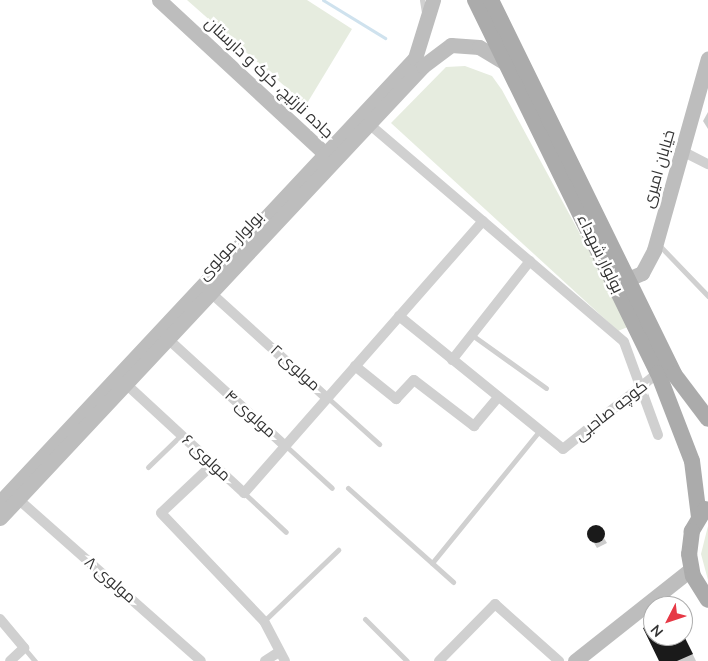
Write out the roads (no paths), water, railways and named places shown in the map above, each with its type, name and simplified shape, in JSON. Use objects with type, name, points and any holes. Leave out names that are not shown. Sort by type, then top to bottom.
[{"type":"main road","name":"بولوار شهداء","points":[[475,0],[506,63],[628,279],[674,374],[708,419]]},
{"type":"main road","name":"بولوار شهداء","points":[[491,0],[658,373],[692,461],[703,511]]},
{"type":"main road","points":[[703,511],[690,538],[691,569],[708,600]]},
{"type":"street","name":"جاده نارتیچ، کرک و دارستان","points":[[158,0],[330,158]]},
{"type":"street","name":"بولوار مولوی","points":[[0,502],[126,384],[330,158],[369,124],[419,62],[433,0]]},
{"type":"street","name":"بولوار مولوی","points":[[0,518],[68,438],[419,62],[451,45],[479,48],[506,63]]},
{"type":"street","name":"خیابان امیری","points":[[628,279],[642,273],[657,243],[682,151],[706,76],[708,58]]},
{"type":"street","points":[[369,124],[624,342],[658,435]]},
{"type":"street","points":[[682,151],[708,164]]},
{"type":"street","points":[[244,493],[483,221]]},
{"type":"street","points":[[452,360],[530,261]]},
{"type":"street","name":"مولوی ۲","points":[[211,292],[328,398]]},
{"type":"street","points":[[399,316],[540,430]]},
{"type":"street","points":[[624,342],[638,331]]},
{"type":"street","name":"مولوی ۴","points":[[168,339],[285,446]]},
{"type":"street","points":[[355,366],[396,399],[414,380],[474,426],[498,397]]},
{"type":"street","name":"کوچه صاحبی","points":[[540,430],[563,448],[658,373]]},
{"type":"street","name":"مولوی ۶","points":[[126,384],[244,493]]},
{"type":"street","points":[[213,464],[162,513],[264,621],[282,656],[265,661]]},
{"type":"street","name":"مولوی ۸","points":[[18,499],[201,661]]},
{"type":"street","points":[[575,661],[691,569]]},
{"type":"street","points":[[439,661],[495,604],[559,661]]},
{"type":"street","points":[[0,619],[24,648],[10,661]]},
{"type":"lane","points":[[422,0],[427,26]]},
{"type":"lane","points":[[657,243],[708,296]]},
{"type":"lane","points":[[472,335],[546,388]]},
{"type":"lane","name":"مولوی ۲","points":[[328,398],[379,444]]},
{"type":"lane","points":[[432,563],[540,430]]},
{"type":"lane","points":[[148,467],[181,435]]},
{"type":"lane","name":"مولوی ۴","points":[[285,446],[332,488]]},
{"type":"lane","points":[[348,488],[452,582]]},
{"type":"lane","name":"مولوی ۶","points":[[244,493],[286,532]]},
{"type":"lane","points":[[264,621],[338,550]]},
{"type":"lane","points":[[365,619],[407,661]]},
{"type":"lane","points":[[24,648],[35,661]]},
{"type":"waterway","points":[[323,0],[385,38]]}]
